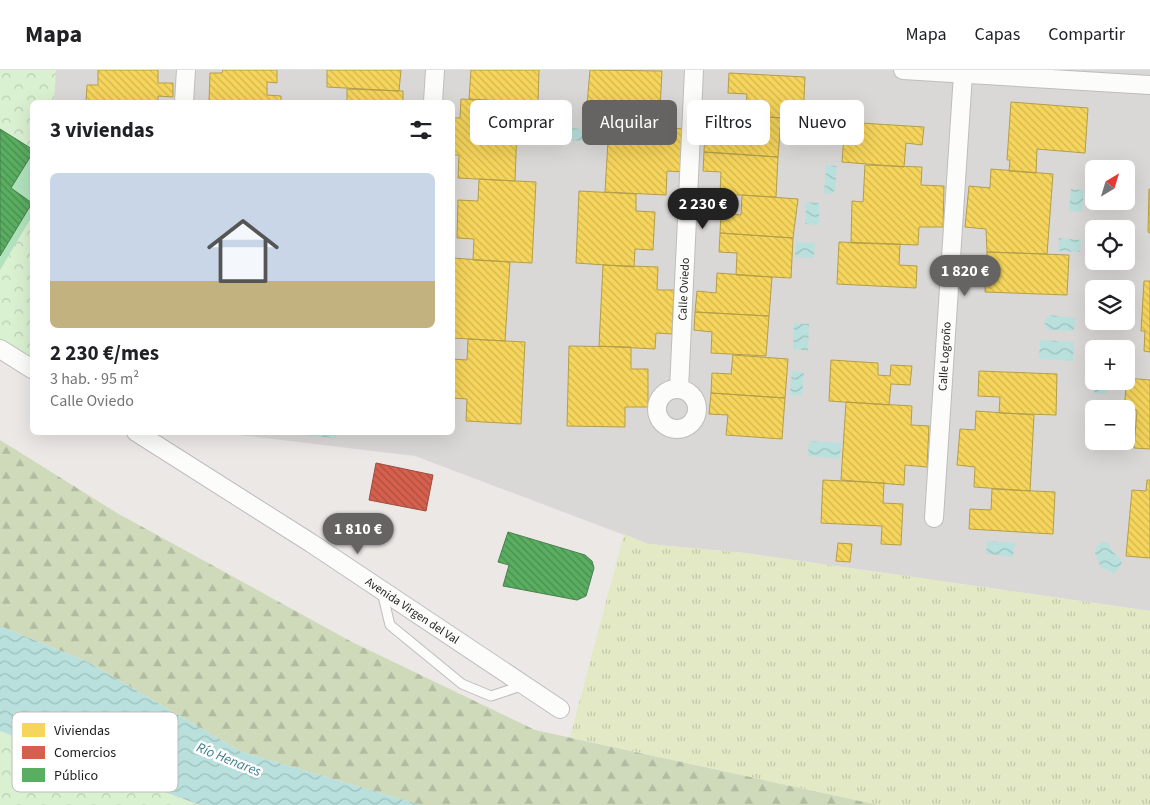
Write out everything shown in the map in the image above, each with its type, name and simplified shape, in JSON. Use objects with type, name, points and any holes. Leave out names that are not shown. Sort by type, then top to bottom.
[{"type":"street","points":[[184,100],[186,70]]},
{"type":"street","points":[[433,100],[435,70]]},
{"type":"street","name":"Calle Oviedo","points":[[679,389],[694,70]]},
{"type":"street","points":[[903,70],[963,74],[1011,73],[1150,85]]},
{"type":"street","name":"Calle Logroño","points":[[934,518],[963,74]]},
{"type":"street","points":[[0,349],[30,368]]},
{"type":"street","name":"Avenida Virgen del Val","points":[[141,435],[560,708]]},
{"type":"lane","points":[[381,590],[390,624],[462,684],[490,696],[526,685]]},
{"type":"shaded area","points":[[0,70],[1150,70],[1150,611],[745,553],[648,544],[415,456],[239,435],[455,435],[455,100],[30,100],[30,368],[0,349]]},
{"type":"green space","points":[[0,70],[56,70],[54,100],[30,100],[30,148],[0,129]]},
{"type":"green space","points":[[0,129],[30,148],[30,219],[0,270]]},
{"type":"green space","points":[[30,219],[30,368],[0,349],[0,270]]},
{"type":"green space","points":[[0,440],[117,513],[352,642],[535,730],[878,805],[421,805],[242,752],[178,715],[178,712],[173,712],[86,661],[0,626]]},
{"type":"green space","points":[[624,534],[648,544],[745,553],[1150,611],[1150,805],[878,805],[570,737]]},
{"type":"green space","points":[[0,731],[12,735],[12,792],[165,792],[200,805],[0,805]]},
{"type":"water","points":[[572,128],[582,129],[582,141],[572,140]]},
{"type":"water","points":[[826,165],[837,166],[835,190],[832,194],[824,193]]},
{"type":"water","points":[[1071,189],[1084,190],[1082,212],[1069,211]]},
{"type":"water","points":[[806,202],[819,203],[819,225],[805,224]]},
{"type":"water","points":[[1059,238],[1081,240],[1080,252],[1058,251]]},
{"type":"water","points":[[796,242],[815,243],[814,258],[795,257]]},
{"type":"water","points":[[1049,315],[1075,318],[1074,331],[1048,330],[1044,322]]},
{"type":"water","points":[[794,323],[809,324],[808,351],[793,349]]},
{"type":"water","points":[[1040,340],[1074,342],[1073,361],[1039,359]]},
{"type":"water","points":[[792,371],[804,372],[802,396],[790,395]]},
{"type":"water","points":[[1094,390],[1107,390],[1106,394],[1094,394]]},
{"type":"water","points":[[308,435],[337,435],[336,438]]},
{"type":"water","points":[[809,441],[841,443],[840,459],[808,456]]},
{"type":"water","points":[[987,541],[1015,543],[1013,557],[986,554]]},
{"type":"water","points":[[1102,542],[1109,543],[1111,549],[1121,562],[1119,569],[1114,573],[1101,568],[1095,553],[1096,547]]},
{"type":"water","points":[[0,626],[86,661],[173,712],[12,712],[12,735],[0,731]]},
{"type":"water","name":"Río Henares","points":[[178,715],[242,752],[421,805],[200,805],[165,792],[178,792]]},
{"type":"building: Viviendas","points":[[98,70],[158,70],[158,83],[173,83],[173,97],[158,96],[158,100],[86,100],[87,85],[98,85]]},
{"type":"building: Viviendas","points":[[223,70],[277,70],[277,83],[267,82],[267,95],[281,96],[281,100],[209,100],[210,73],[222,73]]},
{"type":"building: Viviendas","points":[[327,70],[401,70],[399,91],[327,87]]},
{"type":"building: Viviendas","points":[[471,70],[539,70],[538,100],[469,99]]},
{"type":"building: Viviendas","points":[[590,70],[662,71],[661,100],[587,100]]},
{"type":"building: Viviendas","points":[[729,73],[805,77],[804,100],[780,100],[780,118],[770,117],[770,100],[746,100],[747,94],[728,93]]},
{"type":"building: Viviendas","points":[[347,89],[403,91],[403,100],[347,100]]},
{"type":"building: Viviendas","points":[[461,99],[480,100],[470,100],[470,145],[516,145],[515,181],[458,178],[459,155],[455,155],[455,118],[460,118]]},
{"type":"building: Viviendas","points":[[1011,102],[1088,108],[1085,153],[1037,149],[1036,173],[1009,171],[1010,160],[1007,160]]},
{"type":"building: Viviendas","points":[[770,117],[780,118],[778,157],[704,152],[704,145],[770,145]]},
{"type":"building: Viviendas","points":[[864,123],[924,127],[922,145],[906,143],[904,167],[842,162],[843,145],[864,145]]},
{"type":"building: Viviendas","points":[[677,129],[686,129],[683,172],[667,171],[666,195],[605,192],[608,145],[677,145]]},
{"type":"building: Viviendas","points":[[704,152],[778,157],[776,197],[720,194],[721,172],[703,171]]},
{"type":"building: Viviendas","points":[[865,165],[922,167],[921,185],[944,186],[943,227],[919,227],[918,245],[851,243],[852,201],[863,202]]},
{"type":"building: Viviendas","points":[[991,169],[1053,174],[1047,254],[987,252],[986,229],[965,227],[969,186],[990,188]]},
{"type":"building: Viviendas","points":[[479,179],[536,182],[532,263],[473,260],[474,239],[457,238],[458,200],[478,201]]},
{"type":"building: Viviendas","points":[[1150,189],[1150,233],[1148,232]]},
{"type":"building: Viviendas","points":[[579,191],[636,194],[636,211],[655,212],[653,250],[635,249],[634,267],[576,263]]},
{"type":"building: Viviendas","points":[[742,195],[798,199],[793,238],[720,233],[721,213],[741,215]]},
{"type":"building: Viviendas","points":[[720,233],[793,238],[791,278],[736,275],[737,253],[719,252]]},
{"type":"building: Viviendas","points":[[839,242],[900,244],[899,265],[917,266],[916,288],[837,284]]},
{"type":"building: Viviendas","points":[[987,252],[1069,255],[1067,295],[985,292]]},
{"type":"building: Viviendas","points":[[455,258],[510,262],[505,341],[455,338]]},
{"type":"building: Viviendas","points":[[603,265],[658,267],[657,290],[674,290],[672,334],[656,333],[655,349],[599,346]]},
{"type":"building: Viviendas","points":[[717,273],[772,277],[769,316],[695,312],[697,291],[716,293]]},
{"type":"building: Viviendas","points":[[1144,281],[1150,281],[1150,352],[1144,351],[1145,331],[1141,331]]},
{"type":"building: Viviendas","points":[[695,312],[769,316],[766,356],[711,353],[712,332],[694,330]]},
{"type":"building: Viviendas","points":[[468,339],[525,342],[521,424],[466,421],[467,399],[455,398],[455,359],[467,360]]},
{"type":"building: Viviendas","points":[[569,346],[631,347],[631,369],[648,369],[648,407],[625,407],[625,427],[567,426]]},
{"type":"building: Viviendas","points":[[733,355],[788,359],[785,398],[711,393],[712,373],[731,374]]},
{"type":"building: Viviendas","points":[[831,360],[878,363],[878,375],[890,376],[891,365],[912,366],[910,385],[891,384],[889,405],[829,401]]},
{"type":"building: Viviendas","points":[[979,371],[1057,374],[1056,415],[999,413],[1000,397],[978,396]]},
{"type":"building: Viviendas","points":[[1135,379],[1150,380],[1150,449],[1135,448],[1137,410],[1135,410],[1135,400],[1125,400],[1126,390],[1135,390]]},
{"type":"building: Viviendas","points":[[711,393],[785,398],[782,439],[726,435],[728,415],[709,414]]},
{"type":"building: Viviendas","points":[[846,402],[912,406],[911,425],[929,426],[927,467],[905,465],[904,485],[841,480]]},
{"type":"building: Viviendas","points":[[976,411],[1034,415],[1030,491],[974,487],[975,467],[957,465],[960,429],[975,430]]},
{"type":"building: Viviendas","points":[[823,480],[884,483],[883,503],[903,504],[901,545],[881,544],[882,526],[821,523]]},
{"type":"building: Viviendas","points":[[1147,480],[1150,480],[1150,558],[1126,556],[1132,490],[1146,491]]},
{"type":"building: Viviendas","points":[[992,489],[1055,492],[1053,534],[969,529],[970,509],[991,510]]},
{"type":"building: Viviendas","points":[[838,543],[852,544],[850,562],[836,561]]},
{"type":"building: Comercios","points":[[376,463],[433,475],[426,511],[369,500]]},
{"type":"building: Público","points":[[0,129],[30,148],[30,157],[11,188],[30,202],[30,206],[0,256]]},
{"type":"building: Público","points":[[508,532],[585,555],[592,561],[594,568],[586,596],[577,600],[503,586],[509,565],[498,562]]}]
